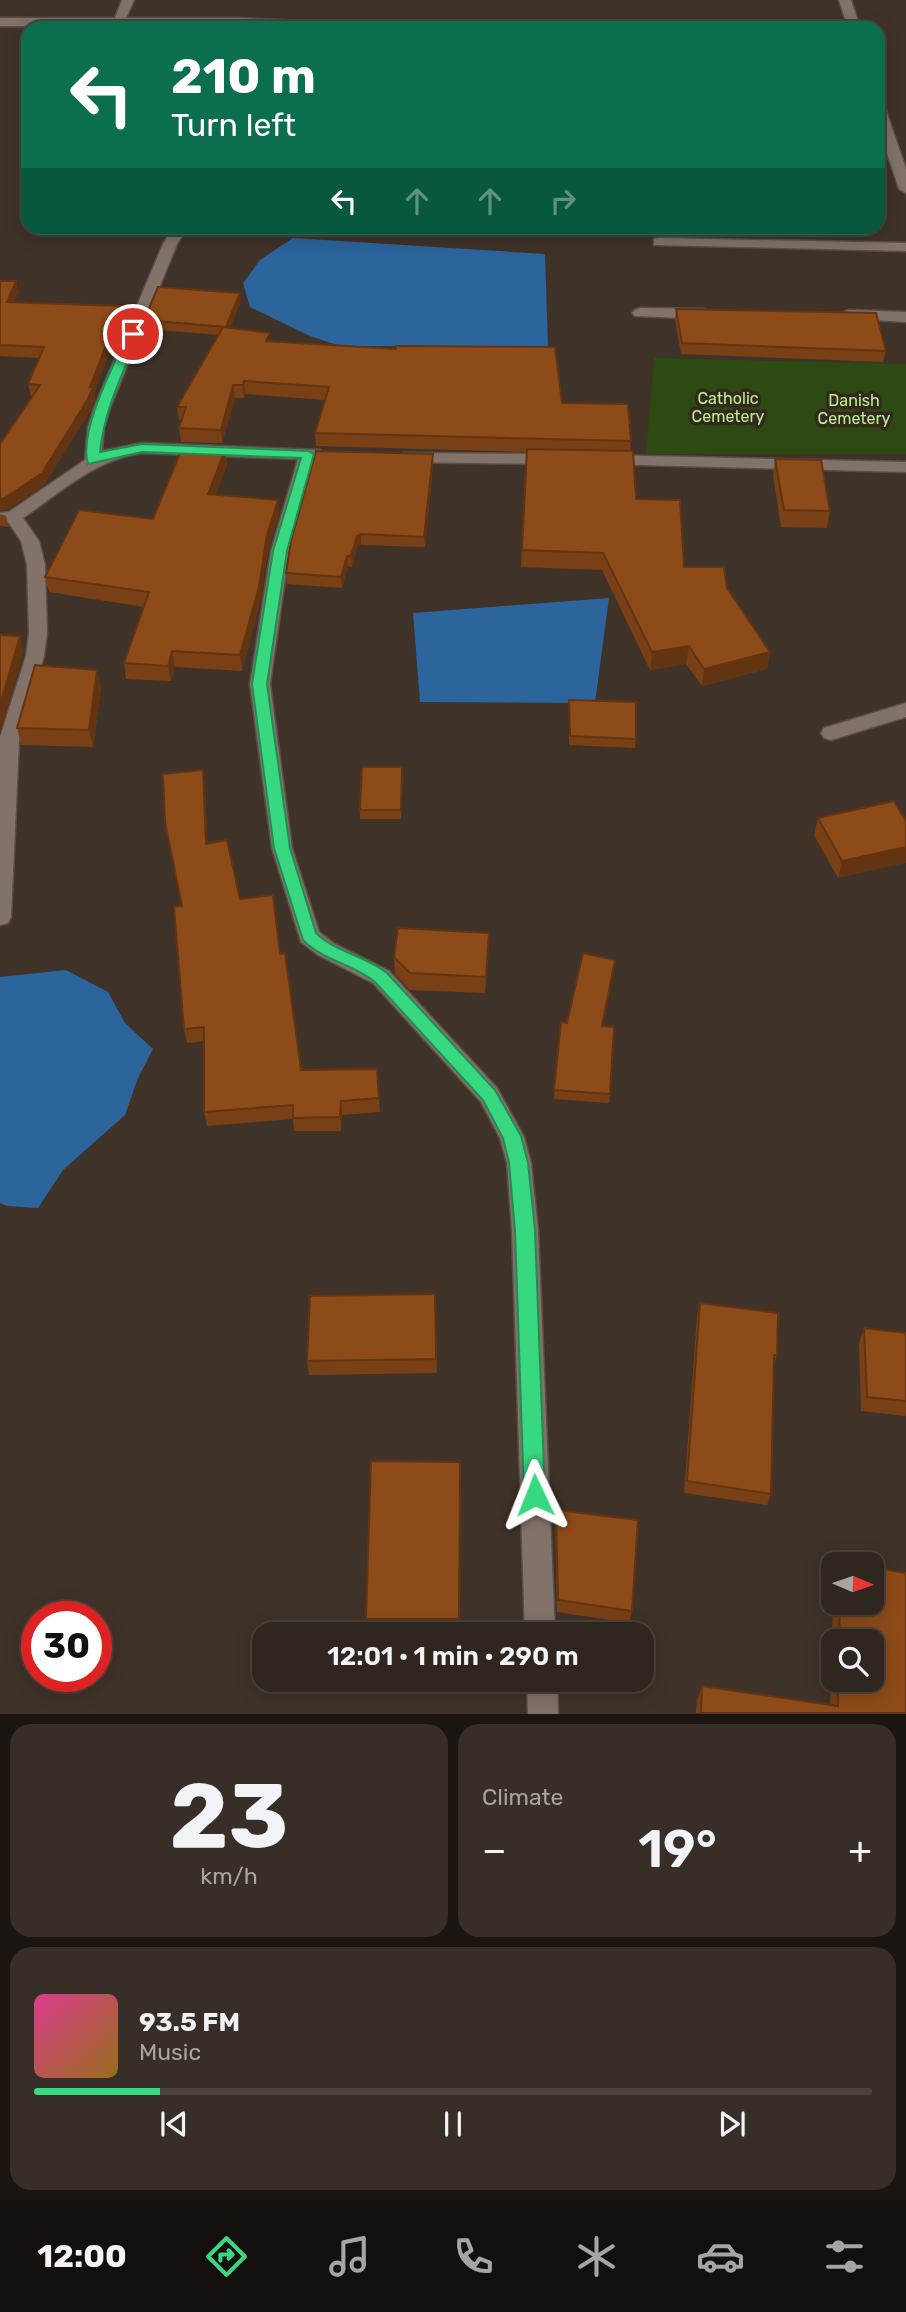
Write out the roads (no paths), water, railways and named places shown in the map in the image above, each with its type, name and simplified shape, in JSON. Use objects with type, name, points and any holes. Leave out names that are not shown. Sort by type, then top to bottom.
[{"type":"street","points":[[119,21],[128,0]]},
{"type":"street","points":[[845,0],[852,21]]},
{"type":"street","points":[[0,22],[21,22]]},
{"type":"street","points":[[885,126],[906,189]]},
{"type":"street","points":[[93,461],[96,427],[102,408],[176,235]]},
{"type":"street","points":[[659,242],[906,247]]},
{"type":"street","points":[[640,313],[720,314]]},
{"type":"street","points":[[835,315],[906,317]]},
{"type":"street","points":[[0,917],[9,740],[35,656],[38,633],[36,565],[30,541],[24,530],[6,518],[107,454],[142,448],[333,456]]},
{"type":"street","points":[[308,454],[280,551],[260,684],[282,848],[309,936],[325,949],[369,968],[381,977],[489,1095],[512,1136],[519,1163],[525,1230],[540,1622]]},
{"type":"street","points":[[384,457],[906,467]]},
{"type":"street","points":[[831,733],[906,710]]},
{"type":"street","points":[[542,1692],[543,1713]]},
{"type":"water","points":[[293,238],[545,254],[548,347],[340,346],[310,336],[250,307],[243,283],[260,260]]},
{"type":"water","points":[[609,598],[595,703],[420,702],[413,613]]},
{"type":"water","points":[[66,970],[108,992],[125,1023],[153,1049],[138,1078],[125,1115],[63,1170],[38,1208],[7,1206],[0,1203],[0,977]]},
{"type":"park label","name":"Catholic Cemetery","points":[[728,407]]},
{"type":"park label","name":"Danish Cemetery","points":[[854,409]]}]
